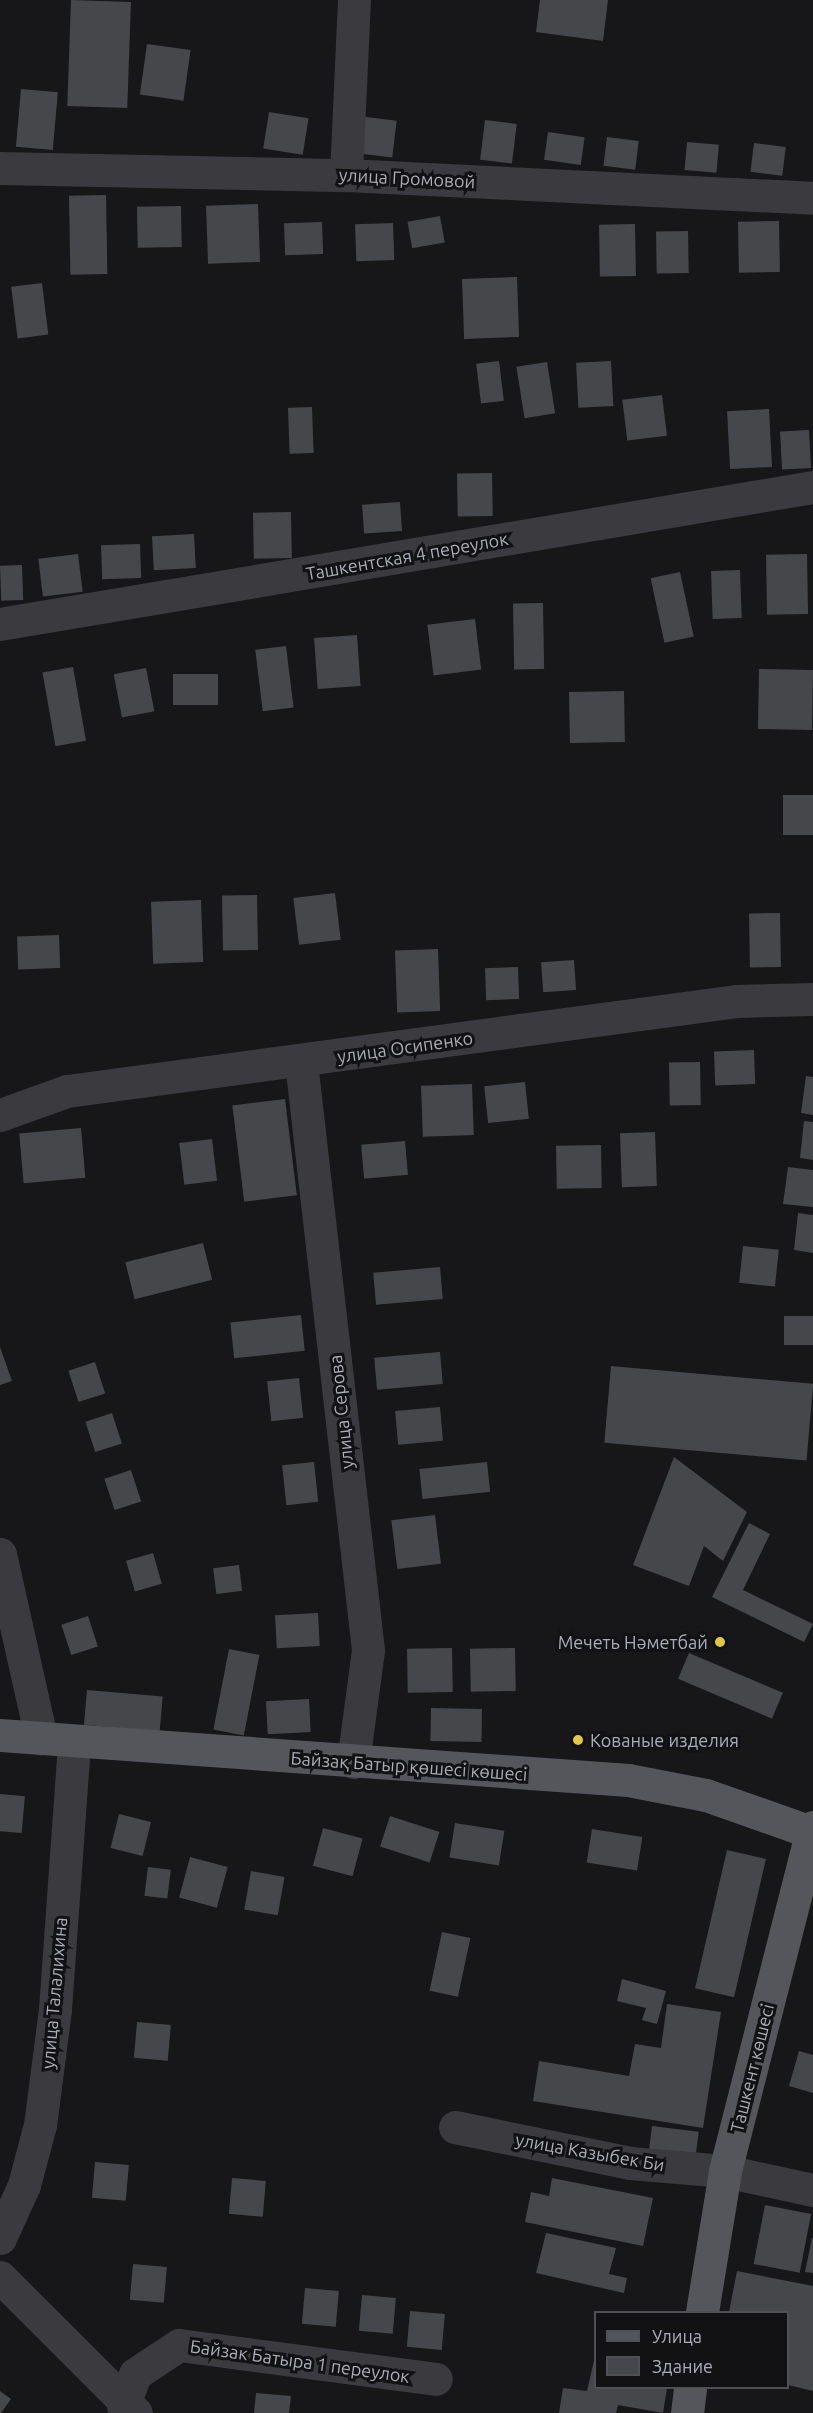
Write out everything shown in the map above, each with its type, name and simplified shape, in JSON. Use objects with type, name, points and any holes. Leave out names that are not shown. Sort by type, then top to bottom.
[{"type":"main road","name":"Байзақ Батыр қөшесі көшесі","points":[[0,1735],[628,1780],[706,1795],[812,1831]]},
{"type":"main road","name":"Ташкент көшесі","points":[[702,2311],[725,2171],[812,1831]]},
{"type":"main road","points":[[687,2413],[690,2389]]},
{"type":"street","points":[[346,175],[354,0]]},
{"type":"street","name":"улица Громовой","points":[[0,168],[346,175],[813,198]]},
{"type":"street","name":"Ташкентская 4 переулок","points":[[0,624],[813,487]]},
{"type":"street","name":"улица Осипенко","points":[[0,1115],[67,1091],[301,1062],[736,1001],[813,999]]},
{"type":"street","name":"улица Серова","points":[[301,1062],[368,1650],[354,1762]]},
{"type":"street","points":[[0,1554],[41,1738]]},
{"type":"street","name":"улица Талалихина","points":[[0,2238],[24,2185],[40,2125],[56,2009],[74,1742]]},
{"type":"street","name":"улица Казыбек Би","points":[[455,2127],[630,2163],[725,2171],[813,2190]]},
{"type":"street","name":"Байзак Батыра 1 переулок","points":[[0,2277],[130,2409]]},
{"type":"street","name":"Байзак Батыра 1 переулок","points":[[130,2409],[135,2374],[179,2345],[436,2379]]},
{"type":"building","points":[[71,0],[131,2],[127,108],[67,106]]},
{"type":"building","points":[[540,0],[608,0],[603,41],[536,32]]},
{"type":"building","points":[[147,44],[191,50],[183,101],[140,95]]},
{"type":"building","points":[[21,89],[58,92],[53,150],[16,147]]},
{"type":"building","points":[[269,112],[309,118],[303,155],[263,149]]},
{"type":"building","points":[[358,116],[397,121],[392,157],[353,153]]},
{"type":"building","points":[[485,120],[517,124],[512,164],[480,160]]},
{"type":"building","points":[[548,132],[585,137],[581,165],[544,160]]},
{"type":"building","points":[[607,137],[639,141],[635,170],[603,166]]},
{"type":"building","points":[[687,142],[719,145],[716,173],[685,170]]},
{"type":"building","points":[[754,143],[786,147],[782,176],[750,172]]},
{"type":"building","points":[[106,195],[107,274],[70,275],[69,196]]},
{"type":"building","points":[[258,204],[260,262],[208,264],[206,206]]},
{"type":"building","points":[[181,206],[182,247],[138,248],[137,207]]},
{"type":"building","points":[[440,216],[445,243],[412,248],[408,222]]},
{"type":"building","points":[[779,221],[780,272],[739,273],[738,222]]},
{"type":"building","points":[[322,222],[323,254],[285,255],[284,223]]},
{"type":"building","points":[[393,223],[394,260],[356,261],[355,224]]},
{"type":"building","points":[[635,224],[636,276],[600,277],[599,225]]},
{"type":"building","points":[[688,231],[689,273],[657,274],[656,232]]},
{"type":"building","points":[[517,277],[519,337],[464,339],[462,279]]},
{"type":"building","points":[[42,283],[48,335],[18,338],[11,287]]},
{"type":"building","points":[[499,361],[504,401],[481,404],[476,364]]},
{"type":"building","points":[[611,361],[613,406],[578,408],[576,363]]},
{"type":"building","points":[[547,362],[555,413],[525,418],[516,367]]},
{"type":"building","points":[[662,395],[667,436],[627,441],[622,400]]},
{"type":"building","points":[[312,407],[314,453],[290,454],[288,408]]},
{"type":"building","points":[[769,409],[772,467],[730,469],[727,411]]},
{"type":"building","points":[[809,430],[811,468],[782,469],[780,432]]},
{"type":"building","points":[[492,473],[493,516],[458,517],[457,474]]},
{"type":"building","points":[[400,502],[402,531],[364,534],[362,505]]},
{"type":"building","points":[[291,512],[292,558],[254,559],[253,513]]},
{"type":"building","points":[[194,534],[196,568],[154,570],[152,536]]},
{"type":"building","points":[[140,544],[141,578],[102,579],[101,545]]},
{"type":"building","points":[[78,554],[83,592],[43,597],[38,559]]},
{"type":"building","points":[[807,554],[808,614],[767,615],[766,555]]},
{"type":"building","points":[[22,565],[23,600],[1,601],[0,566]]},
{"type":"building","points":[[740,570],[742,618],[713,619],[711,571]]},
{"type":"building","points":[[680,572],[694,637],[664,643],[651,578]]},
{"type":"building","points":[[543,603],[544,669],[514,670],[513,604]]},
{"type":"building","points":[[475,619],[481,670],[434,675],[427,625]]},
{"type":"building","points":[[357,635],[361,686],[318,689],[314,638]]},
{"type":"building","points":[[286,646],[294,708],[263,711],[255,650]]},
{"type":"building","points":[[73,667],[86,741],[55,746],[42,672]]},
{"type":"building","points":[[146,668],[154,711],[122,717],[114,674]]},
{"type":"building","points":[[759,669],[813,670],[812,730],[758,729]]},
{"type":"building","points":[[173,674],[218,674],[218,705],[173,705]]},
{"type":"building","points":[[624,691],[625,742],[570,743],[569,692]]},
{"type":"building","points":[[783,795],[813,795],[813,835],[783,835]]},
{"type":"building","points":[[335,893],[341,940],[299,945],[293,898]]},
{"type":"building","points":[[257,895],[258,950],[223,951],[222,896]]},
{"type":"building","points":[[201,900],[203,962],[153,964],[151,902]]},
{"type":"building","points":[[780,913],[781,967],[750,968],[749,914]]},
{"type":"building","points":[[59,935],[60,968],[18,969],[17,936]]},
{"type":"building","points":[[438,949],[440,1011],[397,1012],[395,951]]},
{"type":"building","points":[[574,960],[576,990],[543,992],[541,962]]},
{"type":"building","points":[[518,967],[519,999],[486,1000],[485,968]]},
{"type":"building","points":[[754,1050],[755,1084],[715,1085],[714,1051]]},
{"type":"building","points":[[700,1062],[701,1105],[670,1106],[669,1063]]},
{"type":"building","points":[[806,1076],[813,1077],[813,1115],[801,1113]]},
{"type":"building","points":[[525,1082],[529,1119],[488,1123],[484,1086]]},
{"type":"building","points":[[472,1084],[474,1135],[423,1137],[421,1086]]},
{"type":"building","points":[[285,1099],[297,1195],[244,1202],[232,1105]]},
{"type":"building","points":[[804,1121],[813,1122],[813,1160],[800,1158]]},
{"type":"building","points":[[81,1128],[85,1178],[24,1183],[19,1133]]},
{"type":"building","points":[[655,1132],[657,1186],[622,1187],[620,1133]]},
{"type":"building","points":[[212,1139],[217,1181],[184,1185],[179,1143]]},
{"type":"building","points":[[405,1141],[408,1175],[364,1179],[361,1145]]},
{"type":"building","points":[[601,1145],[602,1188],[557,1189],[556,1146]]},
{"type":"building","points":[[788,1167],[813,1170],[813,1207],[783,1204]]},
{"type":"building","points":[[798,1213],[813,1215],[813,1253],[794,1250]]},
{"type":"building","points":[[203,1243],[212,1280],[135,1299],[125,1262]]},
{"type":"building","points":[[743,1246],[779,1250],[775,1287],[739,1283]]},
{"type":"building","points":[[440,1267],[443,1299],[376,1305],[373,1273]]},
{"type":"building","points":[[301,1315],[305,1351],[234,1358],[230,1322]]},
{"type":"building","points":[[784,1316],[813,1316],[813,1345],[784,1345]]},
{"type":"building","points":[[0,1347],[12,1381],[0,1385]]},
{"type":"building","points":[[440,1352],[443,1384],[377,1390],[374,1358]]},
{"type":"building","points":[[95,1362],[105,1393],[79,1402],[68,1371]]},
{"type":"building","points":[[611,1366],[813,1384],[807,1460],[604,1443]]},
{"type":"building","points":[[299,1378],[303,1418],[271,1421],[267,1381]]},
{"type":"building","points":[[440,1407],[443,1441],[398,1445],[395,1411]]},
{"type":"building","points":[[112,1413],[122,1443],[95,1452],[85,1422]]},
{"type":"building","points":[[674,1457],[747,1512],[723,1561],[704,1546],[689,1586],[633,1565]]},
{"type":"building","points":[[314,1462],[318,1502],[286,1505],[282,1465]]},
{"type":"building","points":[[487,1462],[490,1492],[423,1499],[419,1469]]},
{"type":"building","points":[[131,1470],[141,1501],[115,1510],[104,1479]]},
{"type":"building","points":[[435,1515],[441,1564],[397,1569],[391,1520]]},
{"type":"building","points":[[749,1523],[770,1534],[743,1590],[813,1624],[804,1642],[712,1597]]},
{"type":"building","points":[[153,1553],[162,1584],[135,1591],[126,1561]]},
{"type":"building","points":[[239,1565],[242,1591],[216,1594],[213,1568]]},
{"type":"building","points":[[318,1613],[320,1646],[277,1648],[275,1615]]},
{"type":"building","points":[[88,1616],[98,1646],[71,1655],[61,1625]]},
{"type":"building","points":[[452,1648],[453,1692],[408,1693],[407,1649]]},
{"type":"building","points":[[515,1648],[516,1691],[471,1692],[470,1649]]},
{"type":"building","points":[[229,1649],[259,1655],[244,1735],[213,1729]]},
{"type":"building","points":[[689,1653],[783,1693],[772,1719],[678,1679]]},
{"type":"building","points":[[87,1690],[163,1697],[160,1731],[84,1725]]},
{"type":"building","points":[[309,1699],[311,1732],[268,1734],[266,1701]]},
{"type":"building","points":[[431,1708],[482,1709],[481,1742],[430,1741]]},
{"type":"building","points":[[0,1794],[25,1796],[22,1833],[0,1831]]},
{"type":"building","points":[[119,1814],[151,1822],[143,1856],[111,1848]]},
{"type":"building","points":[[390,1816],[439,1832],[430,1863],[380,1846]]},
{"type":"building","points":[[455,1823],[504,1831],[499,1865],[450,1858]]},
{"type":"building","points":[[323,1828],[363,1839],[353,1876],[313,1866]]},
{"type":"building","points":[[592,1829],[642,1837],[637,1871],[587,1863]]},
{"type":"building","points":[[727,1850],[766,1859],[734,1997],[695,1988]]},
{"type":"building","points":[[190,1857],[228,1867],[217,1908],[179,1898]]},
{"type":"building","points":[[148,1867],[171,1870],[167,1899],[144,1896]]},
{"type":"building","points":[[251,1871],[284,1877],[278,1915],[244,1909]]},
{"type":"building","points":[[442,1932],[470,1938],[458,1997],[430,1991]]},
{"type":"building","points":[[622,1979],[666,1991],[657,2024],[642,2020],[646,2008],[617,2001]]},
{"type":"building","points":[[667,2004],[721,2012],[703,2128],[533,2101],[539,2061],[629,2076],[635,2044],[661,2048]]},
{"type":"building","points":[[137,2022],[171,2025],[168,2061],[134,2058]]},
{"type":"building","points":[[799,2051],[813,2055],[813,2093],[789,2086]]},
{"type":"building","points":[[652,2126],[699,2132],[695,2161],[648,2155]]},
{"type":"building","points":[[95,2162],[129,2165],[126,2201],[92,2198]]},
{"type":"building","points":[[232,2178],[266,2181],[263,2217],[229,2214]]},
{"type":"building","points":[[552,2178],[653,2198],[643,2246],[525,2222],[531,2192],[549,2196]]},
{"type":"building","points":[[765,2205],[811,2214],[800,2273],[754,2264]]},
{"type":"building","points":[[546,2233],[616,2248],[609,2274],[627,2278],[624,2293],[536,2273]]},
{"type":"building","points":[[813,2238],[813,2273],[805,2272]]},
{"type":"building","points":[[133,2264],[167,2267],[164,2303],[130,2300]]},
{"type":"building","points":[[737,2271],[813,2286],[813,2391],[789,2385],[789,2311],[729,2311]]},
{"type":"building","points":[[305,2288],[339,2291],[336,2327],[302,2324]]},
{"type":"building","points":[[362,2295],[396,2298],[393,2334],[359,2331]]},
{"type":"building","points":[[410,2311],[445,2314],[442,2350],[407,2347]]},
{"type":"building","points":[[594,2361],[594,2389],[667,2389],[663,2413],[618,2405],[616,2413],[559,2413],[563,2388],[587,2391]]},
{"type":"building","points":[[0,2391],[11,2399],[1,2413],[0,2413]]},
{"type":"building","points":[[256,2393],[291,2396],[289,2413],[254,2413]]},
{"type":"place","name":"Мечеть Нәметбай","points":[[720,1642]]},
{"type":"place","name":"Кованые изделия","points":[[578,1740]]}]
